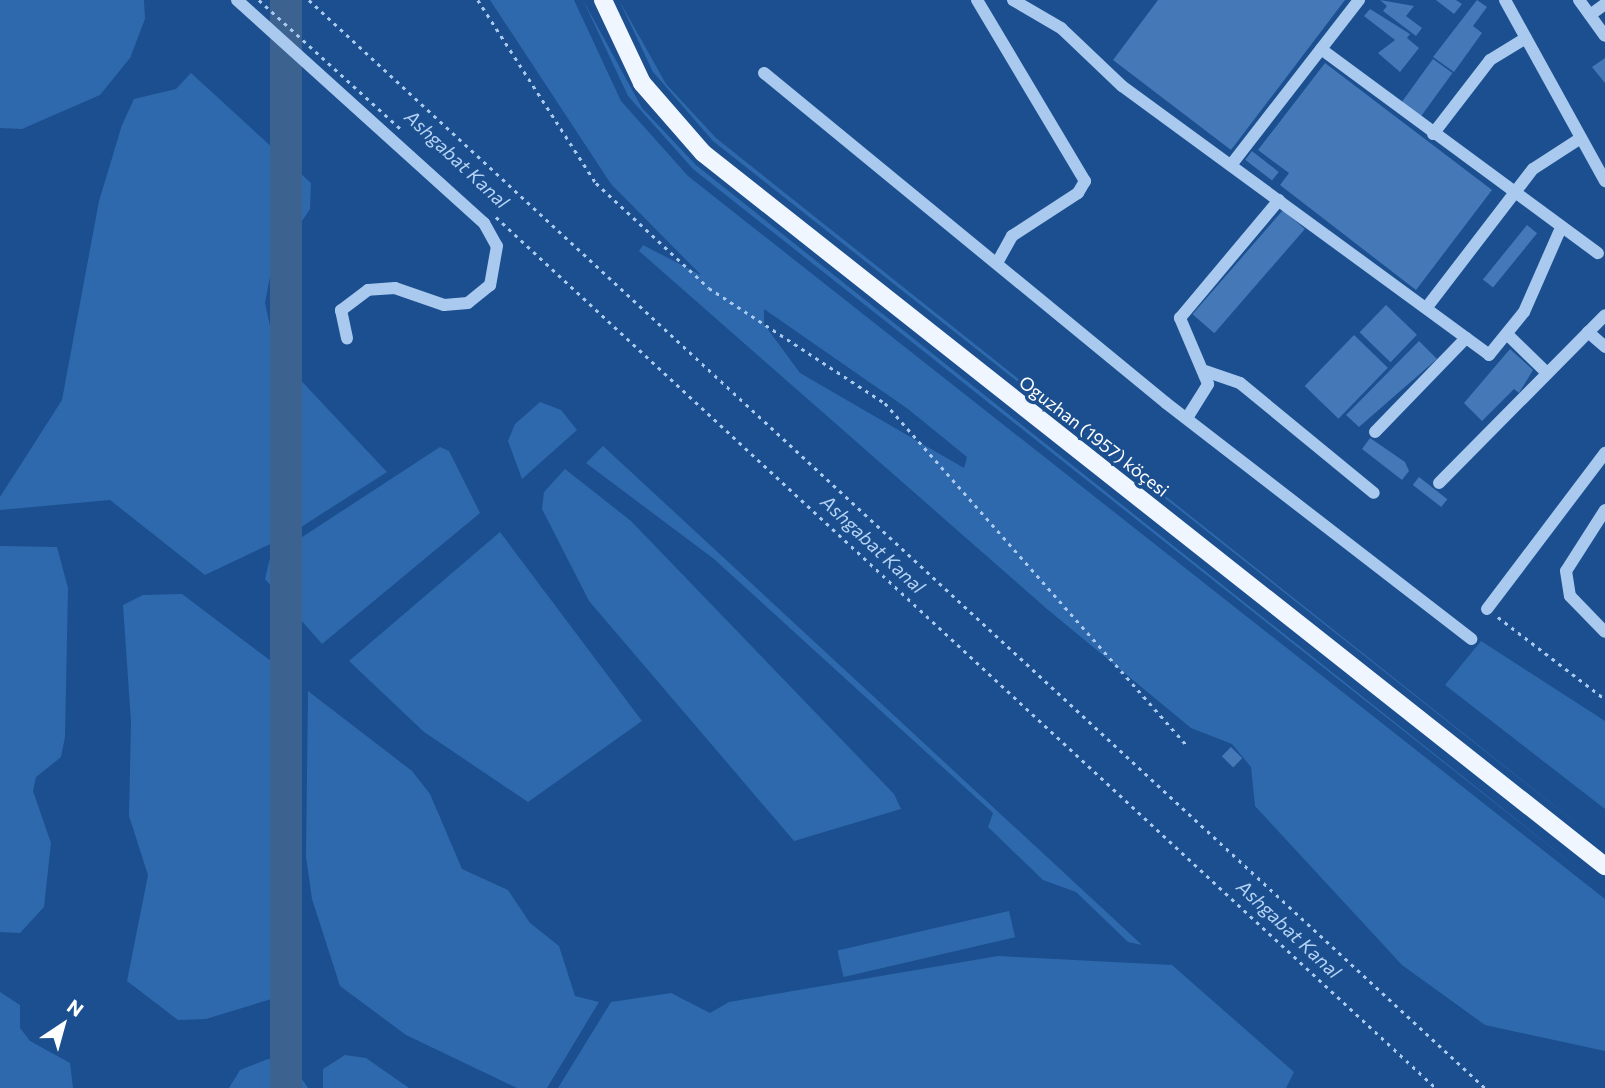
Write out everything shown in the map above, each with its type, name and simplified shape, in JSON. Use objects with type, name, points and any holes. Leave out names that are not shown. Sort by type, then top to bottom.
[{"type":"main road","name":"Oguzhan (1957) köçesi","points":[[603,0],[642,83],[703,153],[1605,866]]},
{"type":"lane","points":[[237,0],[484,223],[497,246],[496,274],[468,303],[444,304],[395,288],[369,289],[341,310],[347,338]]},
{"type":"lane","points":[[977,0],[1085,181],[1078,193],[1012,236],[997,263]]},
{"type":"lane","points":[[1013,0],[1061,28],[1122,86],[1489,355],[1509,336],[1560,230]]},
{"type":"lane","points":[[1231,165],[1359,0]]},
{"type":"lane","points":[[1505,0],[1605,181]]},
{"type":"lane","points":[[1578,0],[1605,36]]},
{"type":"lane","points":[[1590,15],[1605,4]]},
{"type":"lane","points":[[1433,134],[1490,61],[1526,38]]},
{"type":"lane","points":[[1321,49],[1560,230],[1598,253]]},
{"type":"lane","points":[[764,73],[1186,418],[1471,639]]},
{"type":"lane","points":[[1427,307],[1544,158],[1581,138]]},
{"type":"lane","points":[[1186,418],[1206,392],[1205,371],[1180,318],[1279,200]]},
{"type":"lane","points":[[1439,483],[1605,315]]},
{"type":"lane","points":[[1588,332],[1605,347]]},
{"type":"lane","points":[[1509,336],[1547,373]]},
{"type":"lane","points":[[1376,432],[1466,338]]},
{"type":"lane","points":[[1205,371],[1240,383],[1374,493]]},
{"type":"lane","points":[[1487,609],[1605,453]]},
{"type":"lane","points":[[1605,510],[1566,571],[1570,596],[1605,632]]},
{"type":"path","points":[[259,0],[409,136]]},
{"type":"path","points":[[309,0],[1485,1088]]},
{"type":"path","points":[[478,0],[596,183],[709,288],[885,403],[1187,746]]},
{"type":"path","points":[[491,212],[1436,1088]]},
{"type":"path","points":[[1487,609],[1605,699]]},
{"type":"shaded area","points":[[0,0],[144,0],[145,19],[130,58],[100,95],[22,129],[0,128]]},
{"type":"shaded area","points":[[490,0],[574,0],[621,101],[688,176],[1605,899],[1605,1051],[1485,1025],[1402,965],[1255,806],[1251,767],[1232,744],[1191,728],[1047,609],[639,251],[643,245],[701,275],[611,184]],"holes":[[[764,309],[908,409],[967,457],[964,468],[800,373],[764,324]]]},
{"type":"shaded area","points":[[583,0],[642,108],[696,165],[1605,890],[693,169],[628,96]]},
{"type":"shaded area","points":[[619,0],[666,84],[716,138],[1605,846],[713,141],[653,72]]},
{"type":"shaded area","points":[[191,73],[311,183],[310,209],[272,266],[265,303],[276,354],[387,472],[287,536],[205,575],[110,500],[0,510],[0,497],[62,400],[99,201],[122,125],[134,99],[176,89]]},
{"type":"shaded area","points":[[540,402],[561,410],[577,430],[522,479],[508,441],[515,424]]},
{"type":"shaded area","points":[[603,446],[1142,945],[1128,942],[1076,892],[1043,880],[988,827],[993,813],[714,559],[586,463]]},
{"type":"shaded area","points":[[440,447],[449,451],[480,513],[322,644],[265,579],[270,558]]},
{"type":"shaded area","points":[[565,469],[631,521],[894,794],[901,809],[794,841],[589,601],[542,509],[544,492]]},
{"type":"shaded area","points":[[500,532],[642,721],[528,802],[424,732],[349,661]]},
{"type":"shaded area","points":[[0,546],[57,547],[68,588],[65,737],[61,757],[36,777],[33,791],[51,843],[44,907],[20,933],[0,932]]},
{"type":"shaded area","points":[[182,594],[275,664],[289,717],[282,847],[302,968],[295,986],[281,996],[206,1019],[178,1020],[127,981],[148,875],[129,816],[131,722],[123,605],[143,595]]},
{"type":"shaded area","points":[[1481,641],[1605,721],[1605,809],[1445,685]]},
{"type":"shaded area","points":[[308,691],[412,771],[430,794],[462,869],[508,890],[530,923],[559,946],[575,996],[599,1002],[547,1088],[517,1088],[406,1035],[340,986],[312,899],[306,857]]},
{"type":"shaded area","points":[[1009,911],[1015,937],[844,977],[838,951]]},
{"type":"shaded area","points":[[998,956],[1172,965],[1294,1072],[1286,1088],[558,1088],[611,1002],[671,993],[710,1013],[729,1002]]},
{"type":"shaded area","points":[[0,992],[20,1005],[20,1028],[30,1041],[70,1063],[73,1088],[0,1088]]},
{"type":"shaded area","points":[[345,1055],[366,1058],[409,1088],[323,1088],[323,1069]]},
{"type":"shaded area","points":[[268,1059],[290,1062],[308,1088],[229,1088],[240,1070]]},
{"type":"water","points":[[270,0],[302,0],[302,1088],[270,1088]]},
{"type":"building","points":[[1158,0],[1345,0],[1231,150],[1113,60]]},
{"type":"building","points":[[1380,0],[1414,6],[1406,16],[1422,28],[1416,36],[1383,11],[1387,6]]},
{"type":"building","points":[[1436,0],[1456,0],[1462,4],[1454,14]]},
{"type":"building","points":[[1477,0],[1487,7],[1473,26],[1482,33],[1454,72],[1433,57]]},
{"type":"building","points":[[1370,9],[1410,34],[1407,38],[1419,48],[1400,72],[1378,53],[1395,40],[1364,16]]},
{"type":"building","points":[[1605,58],[1605,83],[1592,67]]},
{"type":"building","points":[[1433,59],[1452,73],[1421,117],[1401,103]]},
{"type":"building","points":[[1325,63],[1492,190],[1416,290],[1280,185],[1289,173],[1258,150]]},
{"type":"building","points":[[1252,151],[1279,172],[1272,181],[1245,160]]},
{"type":"building","points":[[1283,210],[1305,229],[1214,333],[1192,314]]},
{"type":"building","points":[[1527,225],[1537,233],[1493,288],[1483,279]]},
{"type":"building","points":[[1386,305],[1417,335],[1391,362],[1360,332]]},
{"type":"building","points":[[1354,335],[1388,368],[1338,419],[1305,386]]},
{"type":"building","points":[[1419,341],[1437,359],[1359,427],[1346,415]]},
{"type":"building","points":[[1510,349],[1533,370],[1519,393],[1514,389],[1482,421],[1464,403]]},
{"type":"building","points":[[1370,438],[1405,462],[1409,471],[1402,480],[1362,449]]},
{"type":"building","points":[[1419,477],[1447,499],[1441,507],[1413,485]]},
{"type":"building","points":[[1231,747],[1242,758],[1233,768],[1222,756]]},
{"type":"water label","name":"Ashgabat Kanal","points":[[457,159]]},
{"type":"water label","name":"Ashgabat Kanal","points":[[873,544]]},
{"type":"water label","name":"Ashgabat Kanal","points":[[1289,929]]}]
